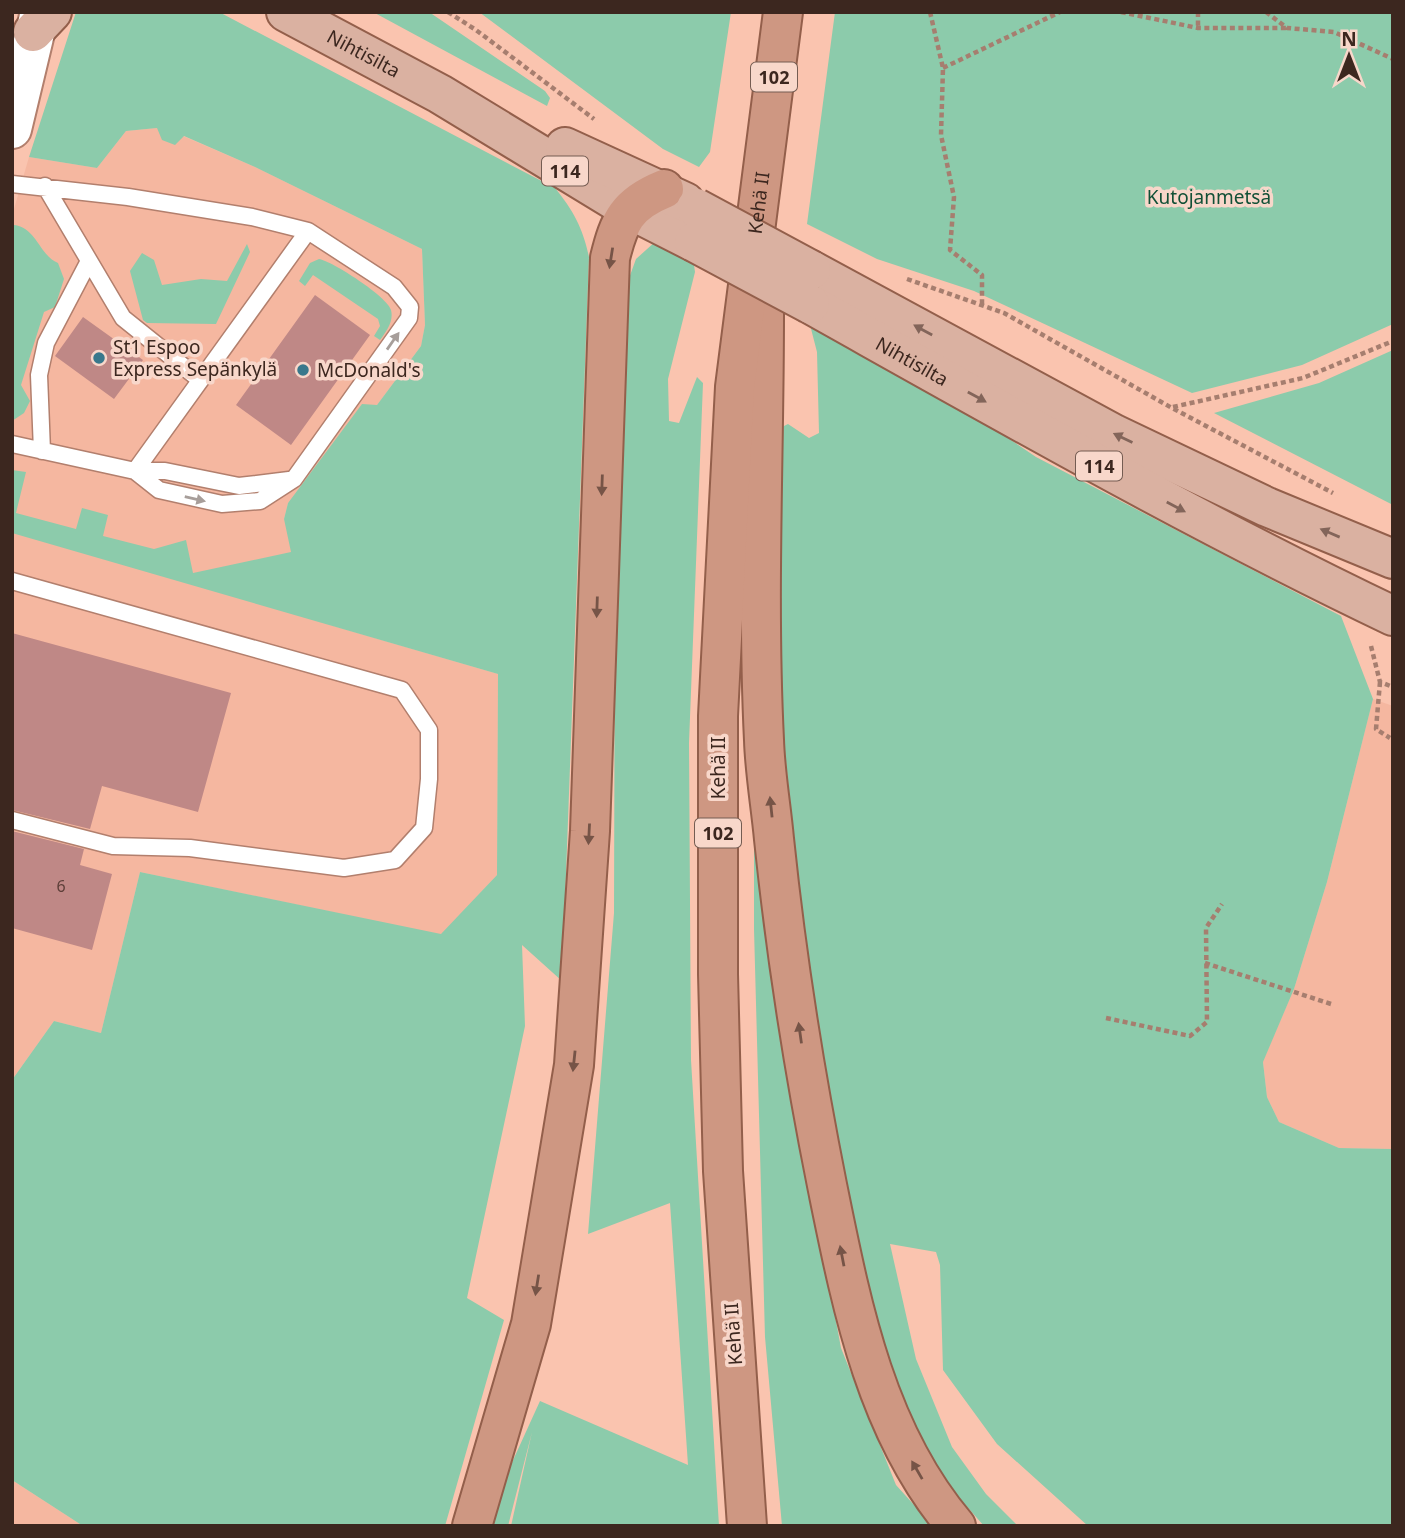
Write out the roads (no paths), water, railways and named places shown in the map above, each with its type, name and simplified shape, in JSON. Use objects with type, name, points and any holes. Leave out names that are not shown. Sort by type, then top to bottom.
[{"type":"highway","name":"Kehä II","points":[[747,1526],[723,1171],[718,974],[718,716],[735,387],[783,12]]},
{"type":"highway","points":[[765,142],[764,741],[781,903],[808,1089],[851,1303],[876,1381],[903,1446],[934,1501],[956,1526]]},
{"type":"highway","points":[[472,1526],[531,1324],[574,1065],[590,831],[610,258],[616,235],[629,209],[644,198],[685,213]]},
{"type":"main road","name":"Nihtisilta","points":[[286,12],[440,94],[685,213],[811,287],[1104,468],[1244,543],[1393,616]]},
{"type":"main road","name":"Nihtisilta","points":[[440,94],[629,209],[685,213]]},
{"type":"main road","name":"Nihtisilta","points":[[811,287],[1266,507],[1393,559]]},
{"type":"street","points":[[12,129],[39,17]]},
{"type":"lane","points":[[12,184],[45,186],[252,217],[309,231],[394,287],[410,307],[409,318],[294,479],[260,501],[222,505],[159,491],[135,471],[12,444]]},
{"type":"lane","points":[[45,186],[123,318],[199,379]]},
{"type":"lane","points":[[135,471],[199,379],[309,231]]},
{"type":"lane","points":[[42,451],[39,375],[46,343],[89,261]]},
{"type":"lane","points":[[12,581],[402,691],[429,730],[429,779],[424,828],[396,860],[344,868],[190,848],[113,846],[12,820]]},
{"type":"place","name":"St1 Espoo Express Sepänkylä","points":[[99,358]]},
{"type":"place","name":"McDonald's","points":[[303,370]]},
{"type":"park label","name":"Kutojanmetsä","points":[[1209,197]]}]
